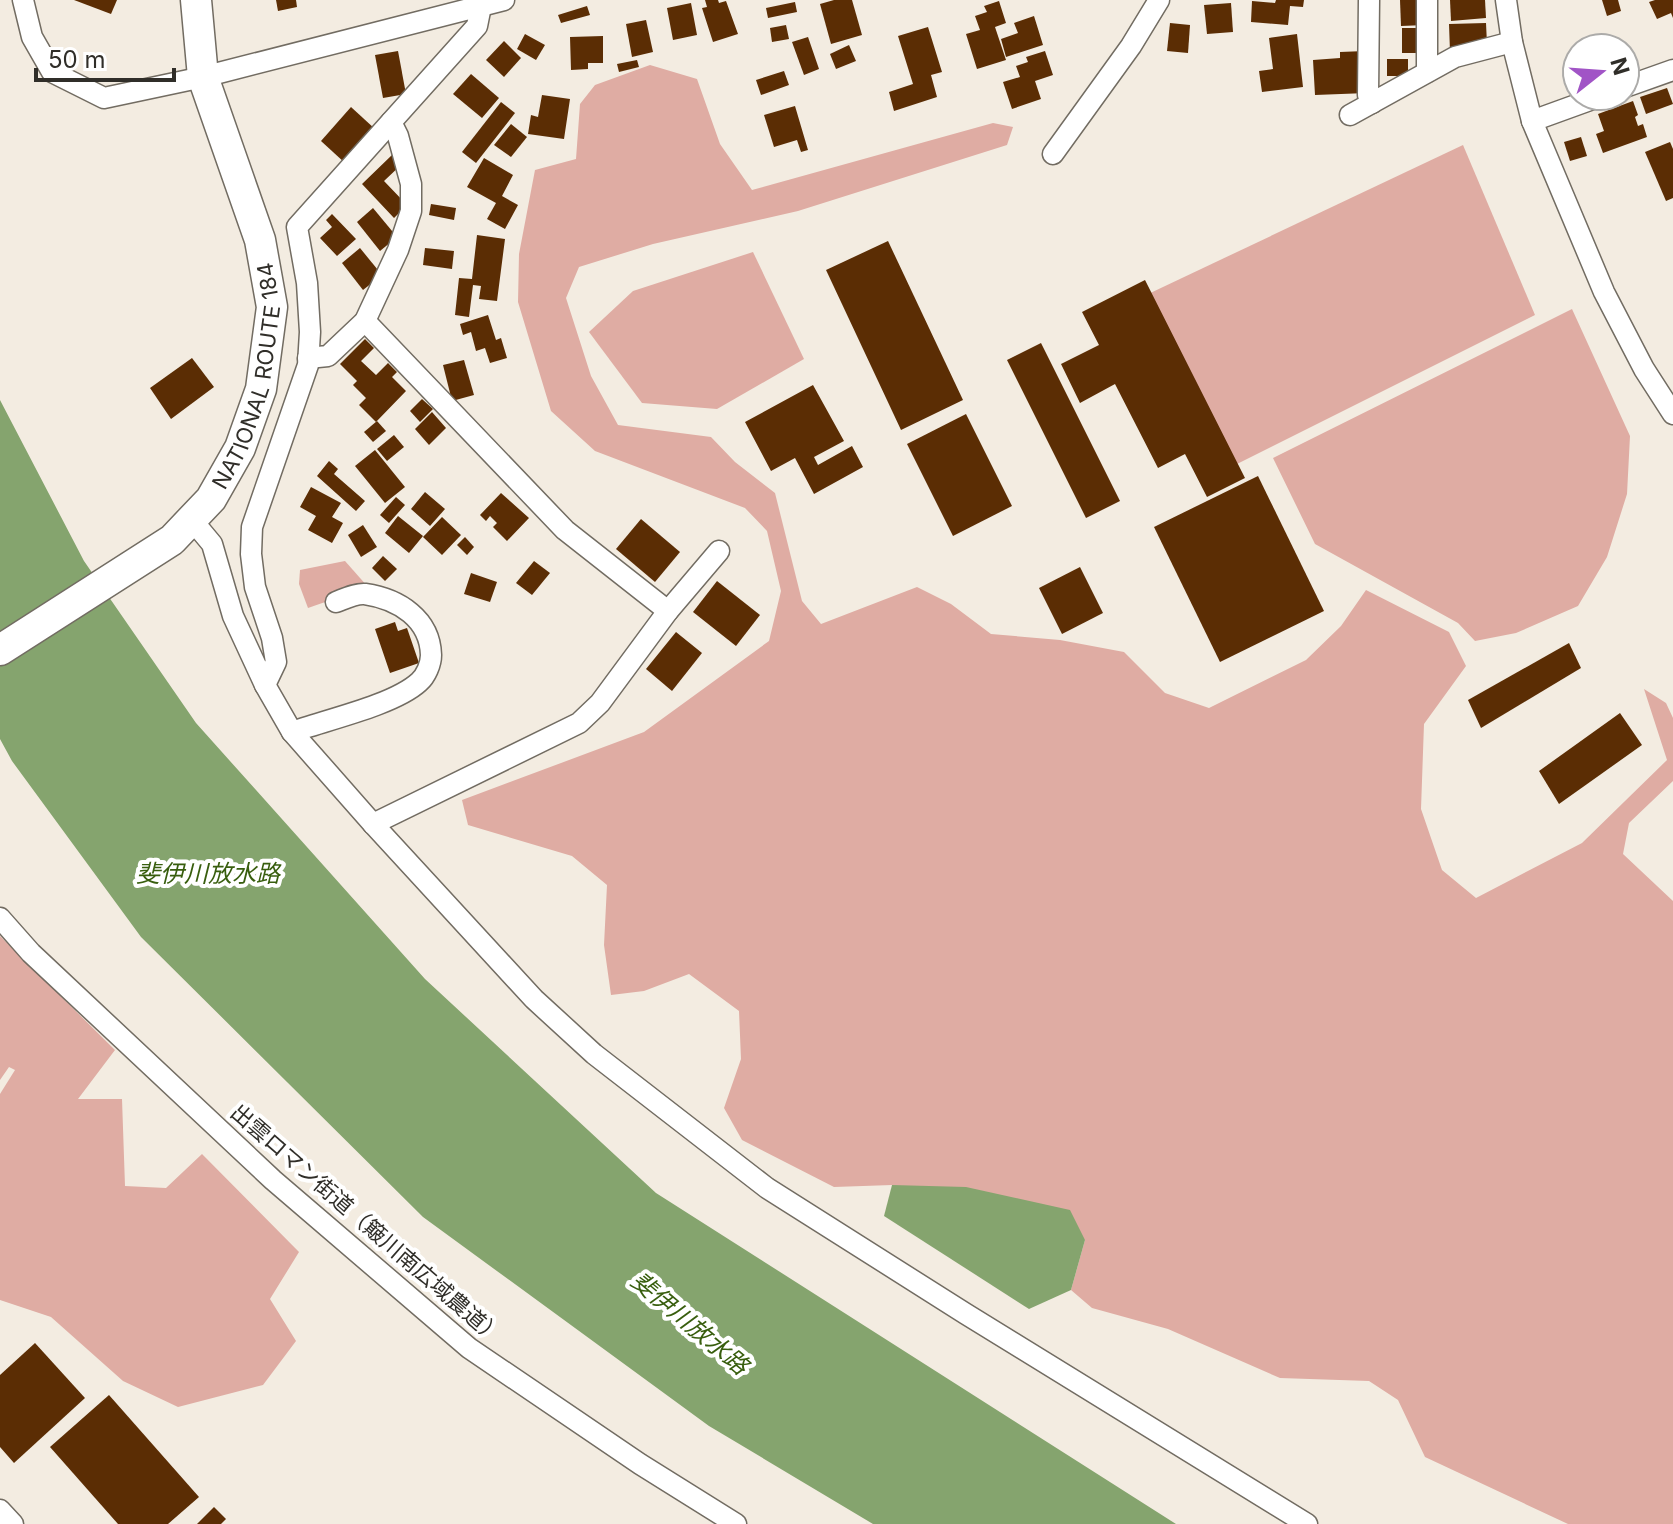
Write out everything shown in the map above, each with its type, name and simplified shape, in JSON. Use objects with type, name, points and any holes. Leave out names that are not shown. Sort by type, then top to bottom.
[{"type":"highway","name":"NATIONAL ROUTE 184","points":[[0,650],[182,530],[211,499],[240,448],[261,389],[272,307],[260,240],[203,77],[196,0]]},
{"type":"street","points":[[23,0],[32,37],[52,72],[104,98],[203,77],[504,0]]},
{"type":"street","points":[[1053,154],[1131,46],[1159,0]]},
{"type":"street","points":[[1369,0],[1368,95],[1372,103]]},
{"type":"street","points":[[1427,0],[1427,72]]},
{"type":"street","points":[[1506,0],[1512,42],[1532,121],[1604,292],[1644,369],[1673,414]]},
{"type":"street","points":[[265,685],[276,662],[272,638],[255,587],[252,527],[289,424],[308,358],[307,283],[297,227],[477,26],[481,6]]},
{"type":"street","points":[[1350,115],[1455,57],[1512,42]]},
{"type":"street","points":[[1641,81],[1673,70]]},
{"type":"street","points":[[1532,121],[1561,110]]},
{"type":"street","points":[[308,358],[328,356],[365,321],[398,250],[411,211],[411,184],[391,122]]},
{"type":"street","points":[[365,321],[565,530],[668,611]]},
{"type":"street","points":[[182,530],[212,544],[233,616],[265,685],[292,732],[534,999],[594,1054],[767,1188],[1307,1524]]},
{"type":"street","points":[[373,824],[579,723],[600,703],[668,611],[719,551]]},
{"type":"street","points":[[292,732],[397,696],[421,681],[431,662],[431,641],[420,621],[398,603],[362,593],[336,602]]},
{"type":"street","name":"出雲ロマン街道（簸川南広域農道）","points":[[0,918],[31,953],[273,1180],[469,1348],[640,1464],[736,1524]]},
{"type":"street","points":[[0,1510],[13,1524]]},
{"type":"shaded area","points":[[650,65],[697,79],[720,144],[752,190],[993,123],[1013,127],[1007,145],[798,211],[653,244],[579,267],[566,298],[591,376],[618,425],[711,437],[735,462],[775,493],[802,601],[821,624],[917,587],[951,604],[991,634],[1060,640],[1124,652],[1165,693],[1209,708],[1306,660],[1341,626],[1366,590],[1449,632],[1466,666],[1424,724],[1421,809],[1442,870],[1476,898],[1582,843],[1667,760],[1644,689],[1666,703],[1673,718],[1673,781],[1629,823],[1623,854],[1673,901],[1673,1524],[1568,1524],[1425,1457],[1398,1400],[1369,1381],[1280,1378],[1168,1329],[1092,1308],[1071,1290],[1085,1240],[892,1185],[834,1187],[742,1140],[724,1108],[741,1059],[739,1011],[689,974],[644,991],[611,995],[604,945],[607,885],[572,856],[468,825],[462,800],[644,732],[769,641],[781,591],[767,531],[745,508],[595,451],[551,411],[518,302],[519,254],[535,170],[576,159],[580,104],[595,85]]},
{"type":"shaded area","points":[[1463,145],[1535,315],[1229,468],[1144,296]]},
{"type":"shaded area","points":[[753,252],[804,359],[717,409],[642,403],[589,332],[633,291]]},
{"type":"shaded area","points":[[1572,309],[1630,436],[1627,494],[1607,557],[1578,606],[1516,633],[1475,641],[1458,623],[1315,544],[1273,458]]},
{"type":"shaded area","points":[[345,561],[368,587],[308,608],[299,584],[300,570]]},
{"type":"shaded area","points":[[0,936],[115,1050],[78,1099],[122,1099],[125,1186],[166,1188],[202,1154],[299,1252],[270,1299],[296,1341],[263,1385],[178,1407],[123,1381],[51,1317],[0,1300],[0,1094],[15,1070],[9,1067],[0,1080]]},
{"type":"water","name":"斐伊川放水路","points":[[0,400],[84,561],[196,723],[425,979],[656,1193],[1176,1524],[873,1524],[709,1426],[423,1217],[141,937],[12,761],[0,739]]},
{"type":"water","points":[[892,1185],[966,1187],[1070,1210],[1085,1240],[1071,1290],[1029,1309],[884,1216]]},
{"type":"building","points":[[74,0],[117,0],[111,14]]},
{"type":"building","points":[[276,0],[296,0],[297,7],[278,11]]},
{"type":"building","points":[[705,0],[726,1],[738,34],[713,42],[702,8],[707,7]]},
{"type":"building","points":[[852,0],[862,35],[831,44],[820,4]]},
{"type":"building","points":[[1276,0],[1304,0],[1303,7],[1290,6],[1288,25],[1251,22],[1252,1],[1275,3]]},
{"type":"building","points":[[1400,0],[1424,0],[1425,25],[1401,26]]},
{"type":"building","points":[[1450,0],[1485,0],[1486,18],[1451,21]]},
{"type":"building","points":[[1602,0],[1618,0],[1621,11],[1607,16]]},
{"type":"building","points":[[1673,0],[1673,18],[1671,13],[1657,19],[1649,2]]},
{"type":"building","points":[[999,1],[1006,23],[995,27],[1006,60],[977,69],[966,34],[980,30],[975,16],[987,12],[984,6]]},
{"type":"building","points":[[795,2],[797,12],[768,18],[766,8]]},
{"type":"building","points":[[691,3],[697,35],[673,40],[667,8]]},
{"type":"building","points":[[1231,3],[1233,32],[1207,34],[1204,5]]},
{"type":"building","points":[[587,6],[590,15],[561,23],[558,15]]},
{"type":"building","points":[[1034,16],[1043,45],[1006,57],[1001,39],[1018,33],[1014,23]]},
{"type":"building","points":[[646,20],[653,52],[632,57],[626,24]]},
{"type":"building","points":[[1170,23],[1190,25],[1188,53],[1167,51]]},
{"type":"building","points":[[1486,23],[1487,44],[1462,45],[1462,52],[1450,52],[1449,24]]},
{"type":"building","points":[[786,25],[789,39],[772,42],[770,28]]},
{"type":"building","points":[[928,27],[942,72],[931,75],[937,97],[894,111],[889,92],[913,84],[898,36]]},
{"type":"building","points":[[1402,28],[1423,28],[1423,53],[1402,53]]},
{"type":"building","points":[[525,34],[545,45],[536,60],[517,49]]},
{"type":"building","points":[[1297,34],[1303,87],[1262,92],[1259,71],[1273,69],[1269,38]]},
{"type":"building","points":[[603,36],[603,63],[588,63],[588,69],[571,70],[570,37]]},
{"type":"building","points":[[808,37],[819,69],[804,75],[792,42]]},
{"type":"building","points":[[504,41],[521,58],[504,77],[486,60]]},
{"type":"building","points":[[849,45],[856,61],[836,69],[830,54]]},
{"type":"building","points":[[398,51],[406,94],[383,98],[375,55]]},
{"type":"building","points":[[1045,51],[1053,75],[1035,81],[1041,99],[1012,109],[1003,82],[1020,77],[1016,66],[1028,62],[1026,57]]},
{"type":"building","points":[[1365,51],[1367,93],[1315,95],[1313,60],[1340,58],[1340,52]]},
{"type":"building","points":[[1387,59],[1408,59],[1408,76],[1387,76]]},
{"type":"building","points":[[637,60],[639,67],[619,72],[617,64]]},
{"type":"building","points":[[784,71],[789,85],[761,95],[756,80]]},
{"type":"building","points":[[471,74],[499,98],[482,118],[453,94]]},
{"type":"building","points":[[1667,88],[1673,104],[1646,114],[1641,97]]},
{"type":"building","points":[[542,95],[570,99],[564,139],[528,134],[531,115],[538,117]]},
{"type":"building","points":[[501,102],[515,113],[476,163],[462,152]]},
{"type":"building","points":[[795,106],[808,150],[801,152],[797,140],[774,147],[764,115]]},
{"type":"building","points":[[351,107],[375,129],[345,163],[321,141]]},
{"type":"building","points":[[1637,112],[1638,126],[1643,124],[1647,137],[1603,153],[1596,134],[1604,131],[1598,114]]},
{"type":"building","points":[[511,124],[527,137],[511,157],[494,145]]},
{"type":"building","points":[[1581,137],[1587,156],[1570,161],[1564,142]]},
{"type":"building","points":[[1670,142],[1673,149],[1673,198],[1666,201],[1645,152]]},
{"type":"building","points":[[392,155],[402,164],[384,181],[407,205],[394,218],[362,184]]},
{"type":"building","points":[[484,158],[513,175],[502,196],[518,205],[505,229],[487,219],[496,203],[467,187]]},
{"type":"building","points":[[431,204],[456,208],[454,220],[429,215]]},
{"type":"building","points":[[373,208],[397,237],[380,251],[357,222]]},
{"type":"building","points":[[332,214],[356,239],[337,256],[320,238],[332,227],[326,220]]},
{"type":"building","points":[[477,235],[505,239],[497,301],[479,299],[481,286],[473,285],[469,317],[455,315],[459,278],[472,279]]},
{"type":"building","points":[[888,241],[963,400],[901,430],[826,270]]},
{"type":"building","points":[[360,248],[382,275],[363,290],[342,263]]},
{"type":"building","points":[[425,248],[454,251],[452,269],[423,265]]},
{"type":"building","points":[[1145,280],[1245,478],[1207,497],[1185,454],[1158,468],[1115,384],[1080,403],[1061,364],[1099,345],[1082,312]]},
{"type":"building","points":[[488,315],[496,340],[501,338],[507,358],[490,363],[485,348],[476,351],[471,332],[463,335],[460,324]]},
{"type":"building","points":[[365,339],[374,348],[361,361],[376,375],[388,363],[397,372],[392,377],[406,391],[376,422],[359,405],[366,398],[353,385],[357,381],[340,364]]},
{"type":"building","points":[[1041,343],[1120,501],[1086,518],[1007,360]]},
{"type":"building","points":[[192,358],[214,387],[171,419],[150,388]]},
{"type":"building","points":[[464,360],[474,395],[452,401],[443,365]]},
{"type":"building","points":[[813,385],[844,441],[814,457],[818,465],[852,446],[863,467],[814,494],[795,458],[771,471],[745,422]]},
{"type":"building","points":[[422,399],[433,409],[420,422],[410,411]]},
{"type":"building","points":[[432,412],[446,428],[429,445],[415,429]]},
{"type":"building","points":[[966,414],[1012,506],[953,536],[907,444]]},
{"type":"building","points":[[377,421],[386,431],[373,442],[364,432]]},
{"type":"building","points":[[394,435],[404,447],[387,461],[377,449]]},
{"type":"building","points":[[375,450],[405,487],[385,503],[355,466]]},
{"type":"building","points":[[329,461],[338,469],[334,474],[365,501],[356,511],[317,476]]},
{"type":"building","points":[[1258,476],[1324,611],[1220,662],[1154,527]]},
{"type":"building","points":[[311,487],[341,503],[332,517],[343,523],[332,543],[308,530],[316,516],[300,507]]},
{"type":"building","points":[[425,492],[445,509],[430,526],[411,509]]},
{"type":"building","points":[[501,493],[529,518],[507,541],[493,527],[497,523],[490,516],[486,521],[480,515]]},
{"type":"building","points":[[396,497],[405,505],[389,523],[380,515]]},
{"type":"building","points":[[398,516],[423,536],[409,553],[385,533]]},
{"type":"building","points":[[442,517],[461,535],[442,555],[423,537]]},
{"type":"building","points":[[641,519],[680,552],[655,582],[616,549]]},
{"type":"building","points":[[363,525],[377,547],[361,557],[348,535]]},
{"type":"building","points":[[465,537],[474,547],[467,555],[457,545]]},
{"type":"building","points":[[383,556],[397,569],[385,581],[372,568]]},
{"type":"building","points":[[534,561],[550,573],[532,595],[516,583]]},
{"type":"building","points":[[1080,567],[1103,613],[1062,634],[1039,588]]},
{"type":"building","points":[[471,573],[497,582],[490,602],[464,594]]},
{"type":"building","points":[[717,581],[760,615],[736,646],[693,612]]},
{"type":"building","points":[[395,622],[398,631],[407,628],[419,663],[390,673],[375,629]]},
{"type":"building","points":[[676,632],[702,653],[672,691],[646,669]]},
{"type":"building","points":[[1569,643],[1581,668],[1481,728],[1468,700]]},
{"type":"building","points":[[1620,713],[1642,745],[1559,804],[1539,771]]},
{"type":"building","points":[[35,1343],[85,1398],[14,1463],[0,1447],[0,1375]]},
{"type":"building","points":[[109,1395],[199,1497],[168,1524],[118,1524],[50,1447]]},
{"type":"building","points":[[214,1507],[226,1519],[221,1524],[197,1524]]}]
